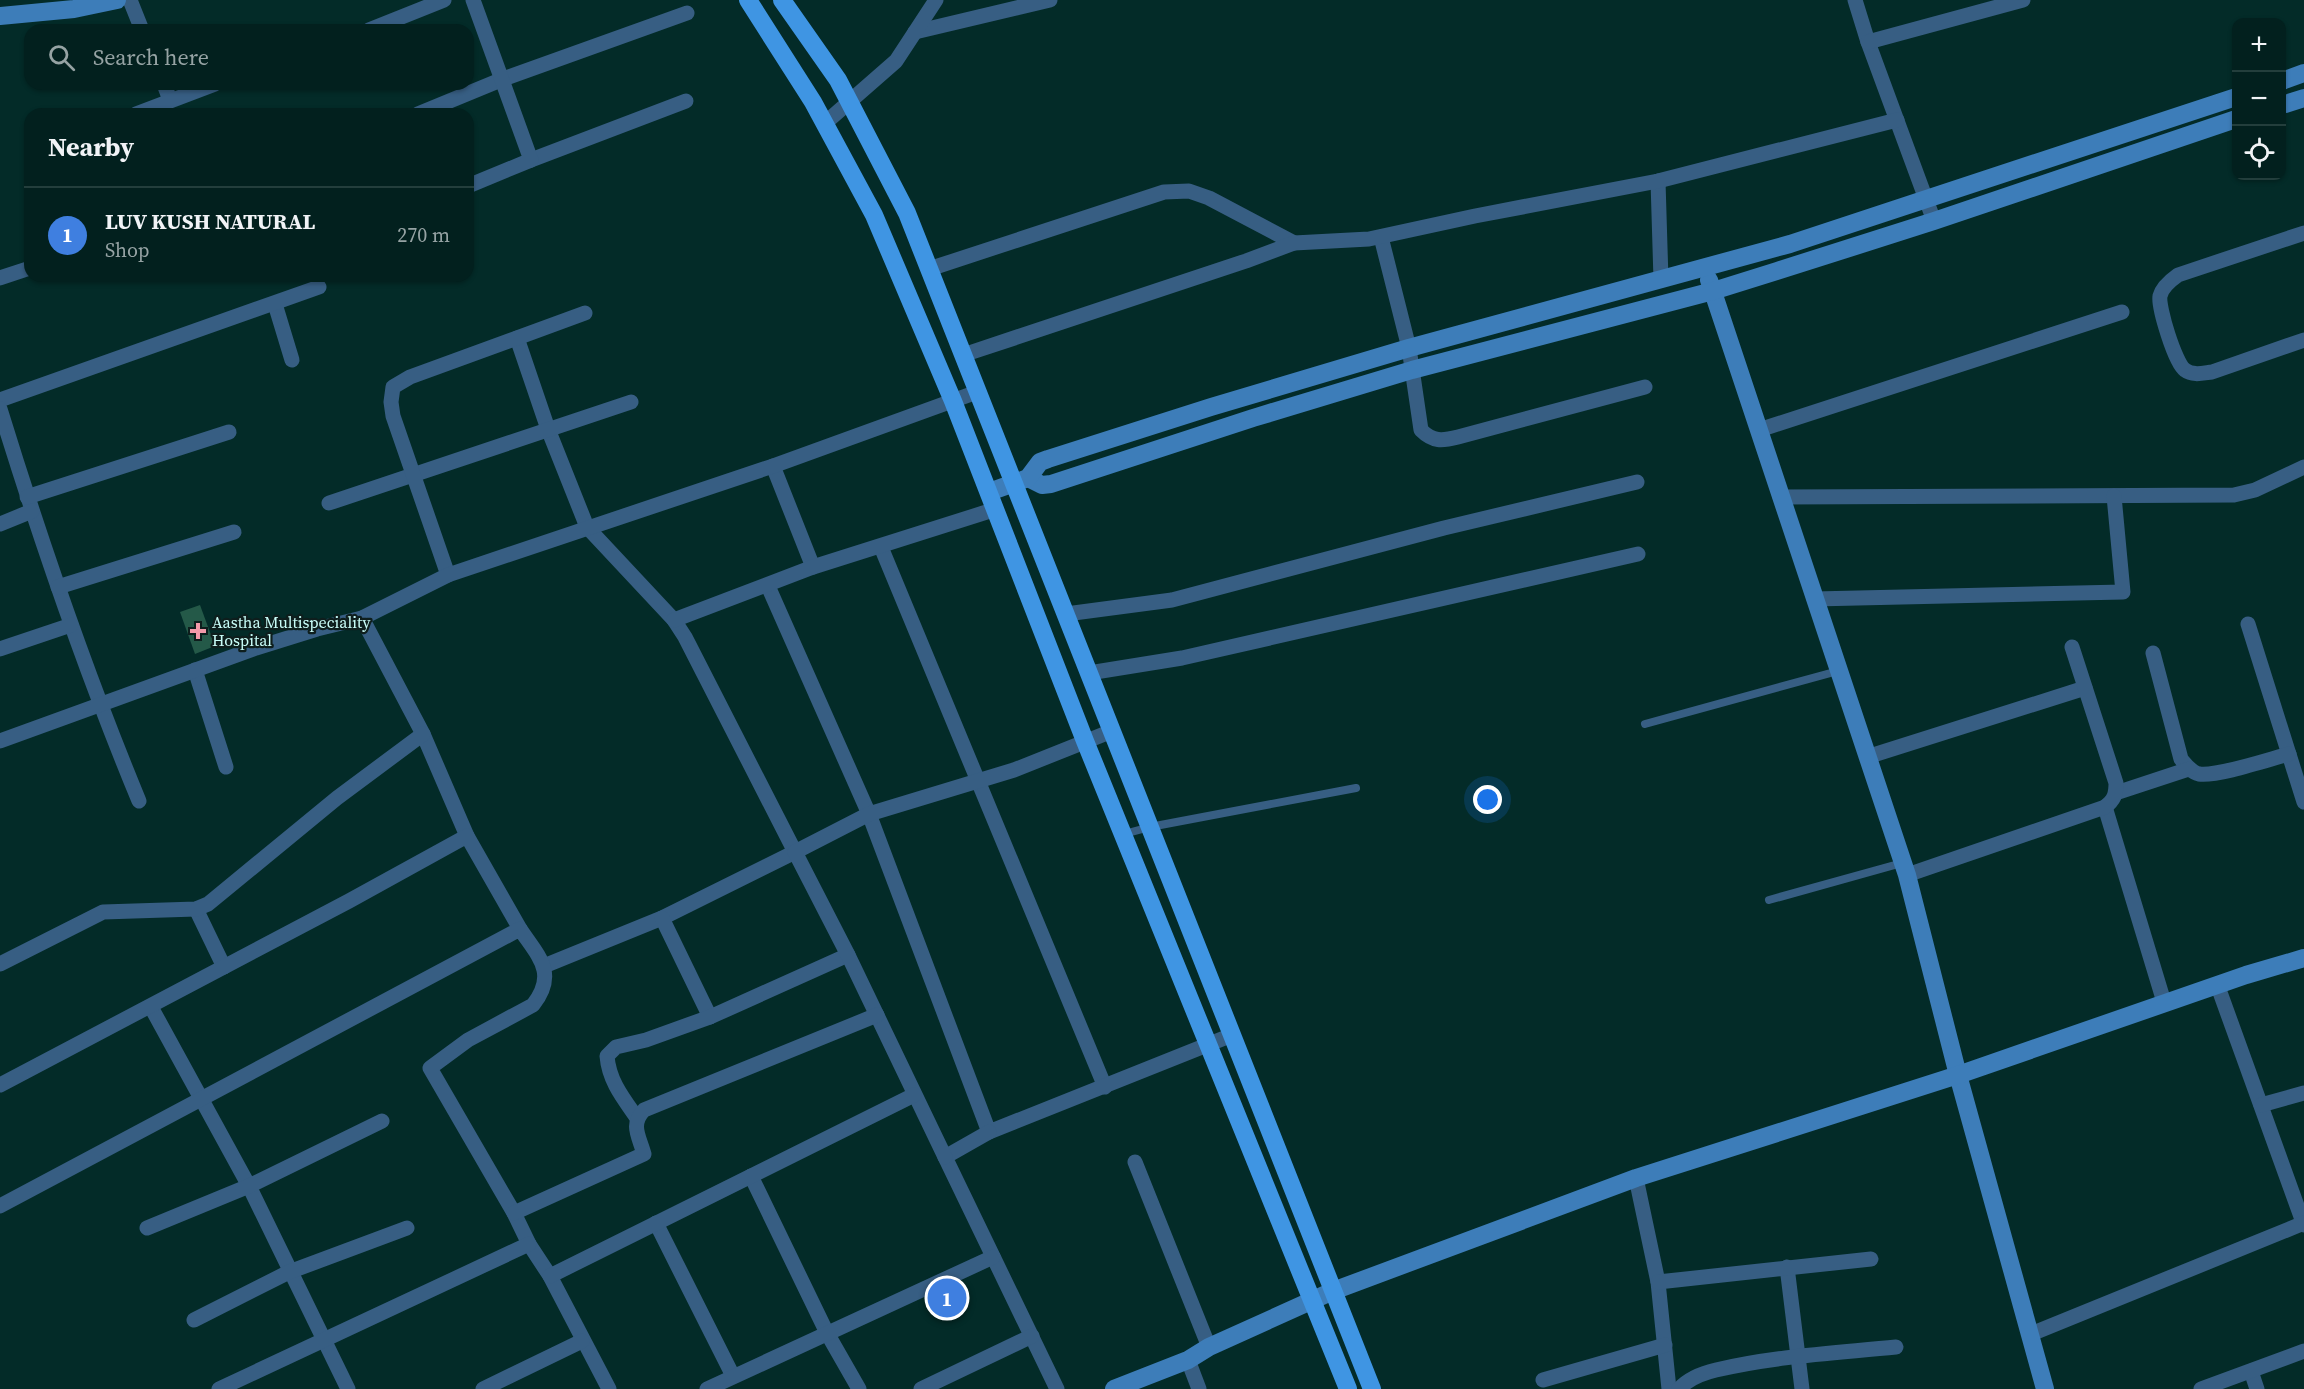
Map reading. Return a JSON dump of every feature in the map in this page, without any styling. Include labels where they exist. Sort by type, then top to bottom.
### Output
[{"type":"main road","points":[[748,0],[813,102],[874,215],[953,401],[1085,741],[1348,1389]]},
{"type":"main road","points":[[782,0],[838,80],[907,213],[977,392],[1020,481],[1066,614],[1372,1389]]},
{"type":"street","points":[[0,16],[74,9],[117,0]]},
{"type":"street","points":[[130,0],[140,24]]},
{"type":"street","points":[[384,24],[444,0]]},
{"type":"street","points":[[473,0],[531,160]]},
{"type":"street","points":[[824,124],[896,61],[936,0]]},
{"type":"street","points":[[915,32],[1050,0]]},
{"type":"street","points":[[1855,0],[1868,42],[1934,221]]},
{"type":"street","points":[[1868,42],[2023,0]]},
{"type":"street","points":[[432,108],[502,79],[687,13]]},
{"type":"street","points":[[2286,80],[2304,73]]},
{"type":"street","points":[[166,90],[170,100]]},
{"type":"street","points":[[151,108],[198,90]]},
{"type":"street","points":[[674,620],[813,567],[881,548],[992,501],[1020,481],[1040,462],[1048,459],[1409,348],[1790,244],[2232,98]]},
{"type":"street","points":[[2286,104],[2304,98]]},
{"type":"street","points":[[474,184],[686,101]]},
{"type":"street","points":[[963,355],[1294,243],[1331,243],[1381,237],[1475,216],[1658,181],[1897,120]]},
{"type":"street","points":[[1020,481],[1042,485],[1051,484],[1253,418],[1412,370],[1713,291],[1934,221],[2232,120]]},
{"type":"street","points":[[1658,181],[1661,280]]},
{"type":"street","points":[[929,269],[1164,192],[1189,191],[1209,198],[1294,243]]},
{"type":"street","points":[[2304,233],[2178,275],[2168,282],[2160,294],[2160,306],[2178,361],[2185,370],[2196,374],[2212,372],[2304,340]]},
{"type":"street","points":[[1381,237],[1409,348],[1421,430],[1430,439],[1442,441],[1645,387]]},
{"type":"street","points":[[1705,268],[1904,869],[2045,1389]]},
{"type":"street","points":[[0,278],[24,270]]},
{"type":"street","points":[[0,400],[319,287]]},
{"type":"street","points":[[275,304],[292,360]]},
{"type":"street","points":[[1759,430],[2122,312]]},
{"type":"street","points":[[448,574],[393,416],[393,387],[410,377],[585,313]]},
{"type":"street","points":[[517,338],[548,429],[587,527],[674,620],[685,637],[848,956],[1057,1389]]},
{"type":"street","points":[[0,741],[256,648],[362,618],[448,574],[773,466],[977,392]]},
{"type":"street","points":[[328,503],[631,402]]},
{"type":"street","points":[[0,410],[29,504],[99,705],[139,801]]},
{"type":"street","points":[[0,525],[29,504],[229,432]]},
{"type":"street","points":[[773,466],[813,567]]},
{"type":"street","points":[[1780,497],[2234,495],[2255,490],[2304,467]]},
{"type":"street","points":[[1066,614],[1172,600],[1444,528],[1637,482]]},
{"type":"street","points":[[1814,599],[2123,592],[2114,496]]},
{"type":"street","points":[[58,587],[234,532]]},
{"type":"street","points":[[881,548],[1105,1087]]},
{"type":"street","points":[[1089,673],[1182,657],[1638,554]]},
{"type":"street","points":[[768,586],[869,814],[989,1132]]},
{"type":"street","points":[[362,618],[423,734],[467,836],[544,966],[544,984],[533,1005],[468,1040],[430,1068],[514,1213],[529,1244],[550,1276],[609,1389]]},
{"type":"street","points":[[2248,624],[2304,802]]},
{"type":"street","points":[[0,649],[71,625]]},
{"type":"street","points":[[1904,869],[2105,807],[2113,801],[2116,783],[2072,647]]},
{"type":"street","points":[[2153,653],[2181,759],[2189,769],[2200,774],[2213,773],[2289,754]]},
{"type":"street","points":[[195,670],[226,767]]},
{"type":"street","points":[[1867,757],[2085,688]]},
{"type":"street","points":[[544,966],[662,918],[869,814],[1014,770],[1112,731]]},
{"type":"street","points":[[0,964],[103,912],[196,909],[220,896],[337,798],[423,734]]},
{"type":"street","points":[[2116,793],[2189,769]]},
{"type":"street","points":[[2105,807],[2164,1002]]},
{"type":"street","points":[[0,1085],[467,836]]},
{"type":"street","points":[[196,909],[224,967]]},
{"type":"street","points":[[662,918],[710,1017]]},
{"type":"street","points":[[2,1199],[257,1071],[520,929]]},
{"type":"street","points":[[637,1118],[613,1083],[607,1056],[616,1047],[646,1040],[710,1017],[848,956]]},
{"type":"street","points":[[1114,1389],[1188,1360],[1209,1347],[1333,1291],[1636,1178],[1958,1075],[2217,984],[2304,958]]},
{"type":"street","points":[[2031,1334],[2304,1224],[2217,984]]},
{"type":"street","points":[[151,1006],[249,1186],[348,1389]]},
{"type":"street","points":[[514,1213],[644,1154],[636,1127],[637,1118],[644,1110],[877,1015]]},
{"type":"street","points":[[945,1157],[989,1132],[1232,1035]]},
{"type":"street","points":[[2261,1105],[2304,1093]]},
{"type":"street","points":[[550,1276],[914,1095]]},
{"type":"street","points":[[147,1228],[249,1186],[382,1121]]},
{"type":"street","points":[[1135,1162],[1209,1347]]},
{"type":"street","points":[[751,1176],[827,1333],[859,1389]]},
{"type":"street","points":[[1636,1178],[1658,1282],[1669,1389]]},
{"type":"street","points":[[656,1223],[733,1376]]},
{"type":"street","points":[[195,1320],[289,1272],[407,1228]]},
{"type":"street","points":[[219,1389],[529,1244]]},
{"type":"street","points":[[707,1389],[993,1257]]},
{"type":"street","points":[[1658,1282],[1871,1259]]},
{"type":"street","points":[[1787,1267],[1802,1389]]},
{"type":"street","points":[[921,1389],[1032,1336]]},
{"type":"street","points":[[483,1389],[582,1341]]},
{"type":"street","points":[[1543,1380],[1665,1345]]},
{"type":"street","points":[[1679,1389],[1696,1377],[1715,1370],[1798,1357],[1896,1347]]},
{"type":"street","points":[[2201,1389],[2304,1351]]},
{"type":"street","points":[[1188,1360],[1199,1389]]},
{"type":"street","points":[[2251,1371],[2257,1389]]},
{"type":"lane","points":[[1645,723],[1838,671]]},
{"type":"lane","points":[[1124,834],[1150,827],[1356,788]]},
{"type":"lane","points":[[1769,900],[1904,869]]},
{"type":"building","points":[[200,605],[215,646],[195,654],[180,612]]},
{"type":"place","name":"Aastha Multispeciality Hospital","points":[[198,631]]},
{"type":"place","name":"LUV KUSH NATURAL","points":[[947,1298]]}]
